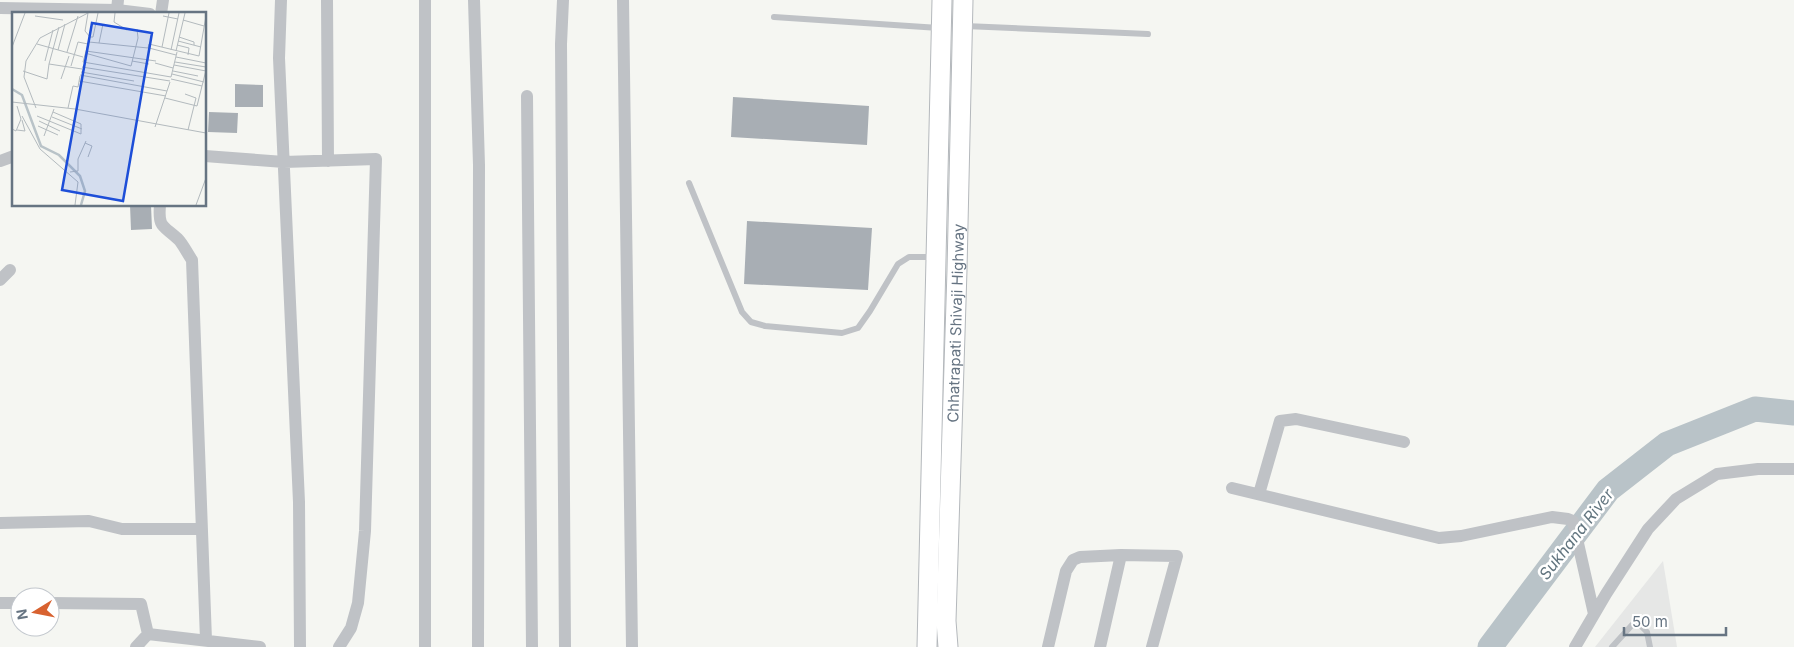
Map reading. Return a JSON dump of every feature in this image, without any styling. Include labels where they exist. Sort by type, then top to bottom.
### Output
[{"type":"main road","name":"Chhatrapati Shivaji Highway","points":[[927,647],[942,0]]},
{"type":"main road","name":"Chhatrapati Shivaji Highway","points":[[948,647],[946,621],[963,0]]},
{"type":"street","points":[[281,0],[279,58],[299,502],[300,647]]},
{"type":"street","points":[[327,0],[328,161]]},
{"type":"street","points":[[425,0],[425,647]]},
{"type":"street","points":[[474,0],[479,165],[478,647]]},
{"type":"street","points":[[563,0],[561,44],[565,647]]},
{"type":"street","points":[[623,0],[632,647]]},
{"type":"street","points":[[0,8],[117,5],[143,12]]},
{"type":"street","points":[[527,96],[532,647]]},
{"type":"street","points":[[206,156],[284,162],[376,159],[366,531],[358,603],[351,628],[339,647]]},
{"type":"street","points":[[0,161],[12,157]]},
{"type":"street","points":[[160,206],[159,219],[166,230],[178,239],[192,260],[206,640]]},
{"type":"street","points":[[0,280],[10,270]]},
{"type":"street","points":[[1259,494],[1280,421],[1296,419],[1404,442]]},
{"type":"street","points":[[1575,647],[1648,529],[1676,499],[1717,474],[1758,469],[1794,469]]},
{"type":"street","points":[[1232,488],[1439,538],[1461,536],[1552,517],[1568,518],[1573,521],[1594,614]]},
{"type":"street","points":[[0,523],[89,521],[122,529],[202,529]]},
{"type":"street","points":[[1100,647],[1121,555]]},
{"type":"street","points":[[1048,647],[1066,572],[1074,560],[1080,557],[1121,555],[1177,556],[1152,647]]},
{"type":"street","points":[[60,603],[142,604],[148,634]]},
{"type":"street","points":[[148,634],[206,640],[226,645],[260,647]]},
{"type":"street","points":[[136,647],[148,634]]},
{"type":"lane","points":[[774,17],[942,28]]},
{"type":"lane","points":[[963,26],[1148,34]]},
{"type":"lane","points":[[689,183],[742,312],[751,322],[765,326],[842,333],[858,328],[898,264],[909,258],[936,257]]},
{"type":"lane","points":[[1612,647],[1632,625],[1639,624],[1647,632],[1650,647]]},
{"type":"shaded area","points":[[1663,561],[1677,647],[1595,647]]},
{"type":"building","points":[[235,84],[263,85],[263,107],[235,107]]},
{"type":"building","points":[[733,97],[869,106],[867,145],[731,137]]},
{"type":"building","points":[[209,112],[238,113],[237,133],[208,132]]},
{"type":"building","points":[[130,206],[151,206],[152,229],[131,230]]},
{"type":"building","points":[[747,221],[872,228],[868,290],[744,284]]},
{"type":"waterway","name":"Sukhana River","points":[[1490,647],[1608,490],[1667,444],[1755,409],[1794,413]]}]
